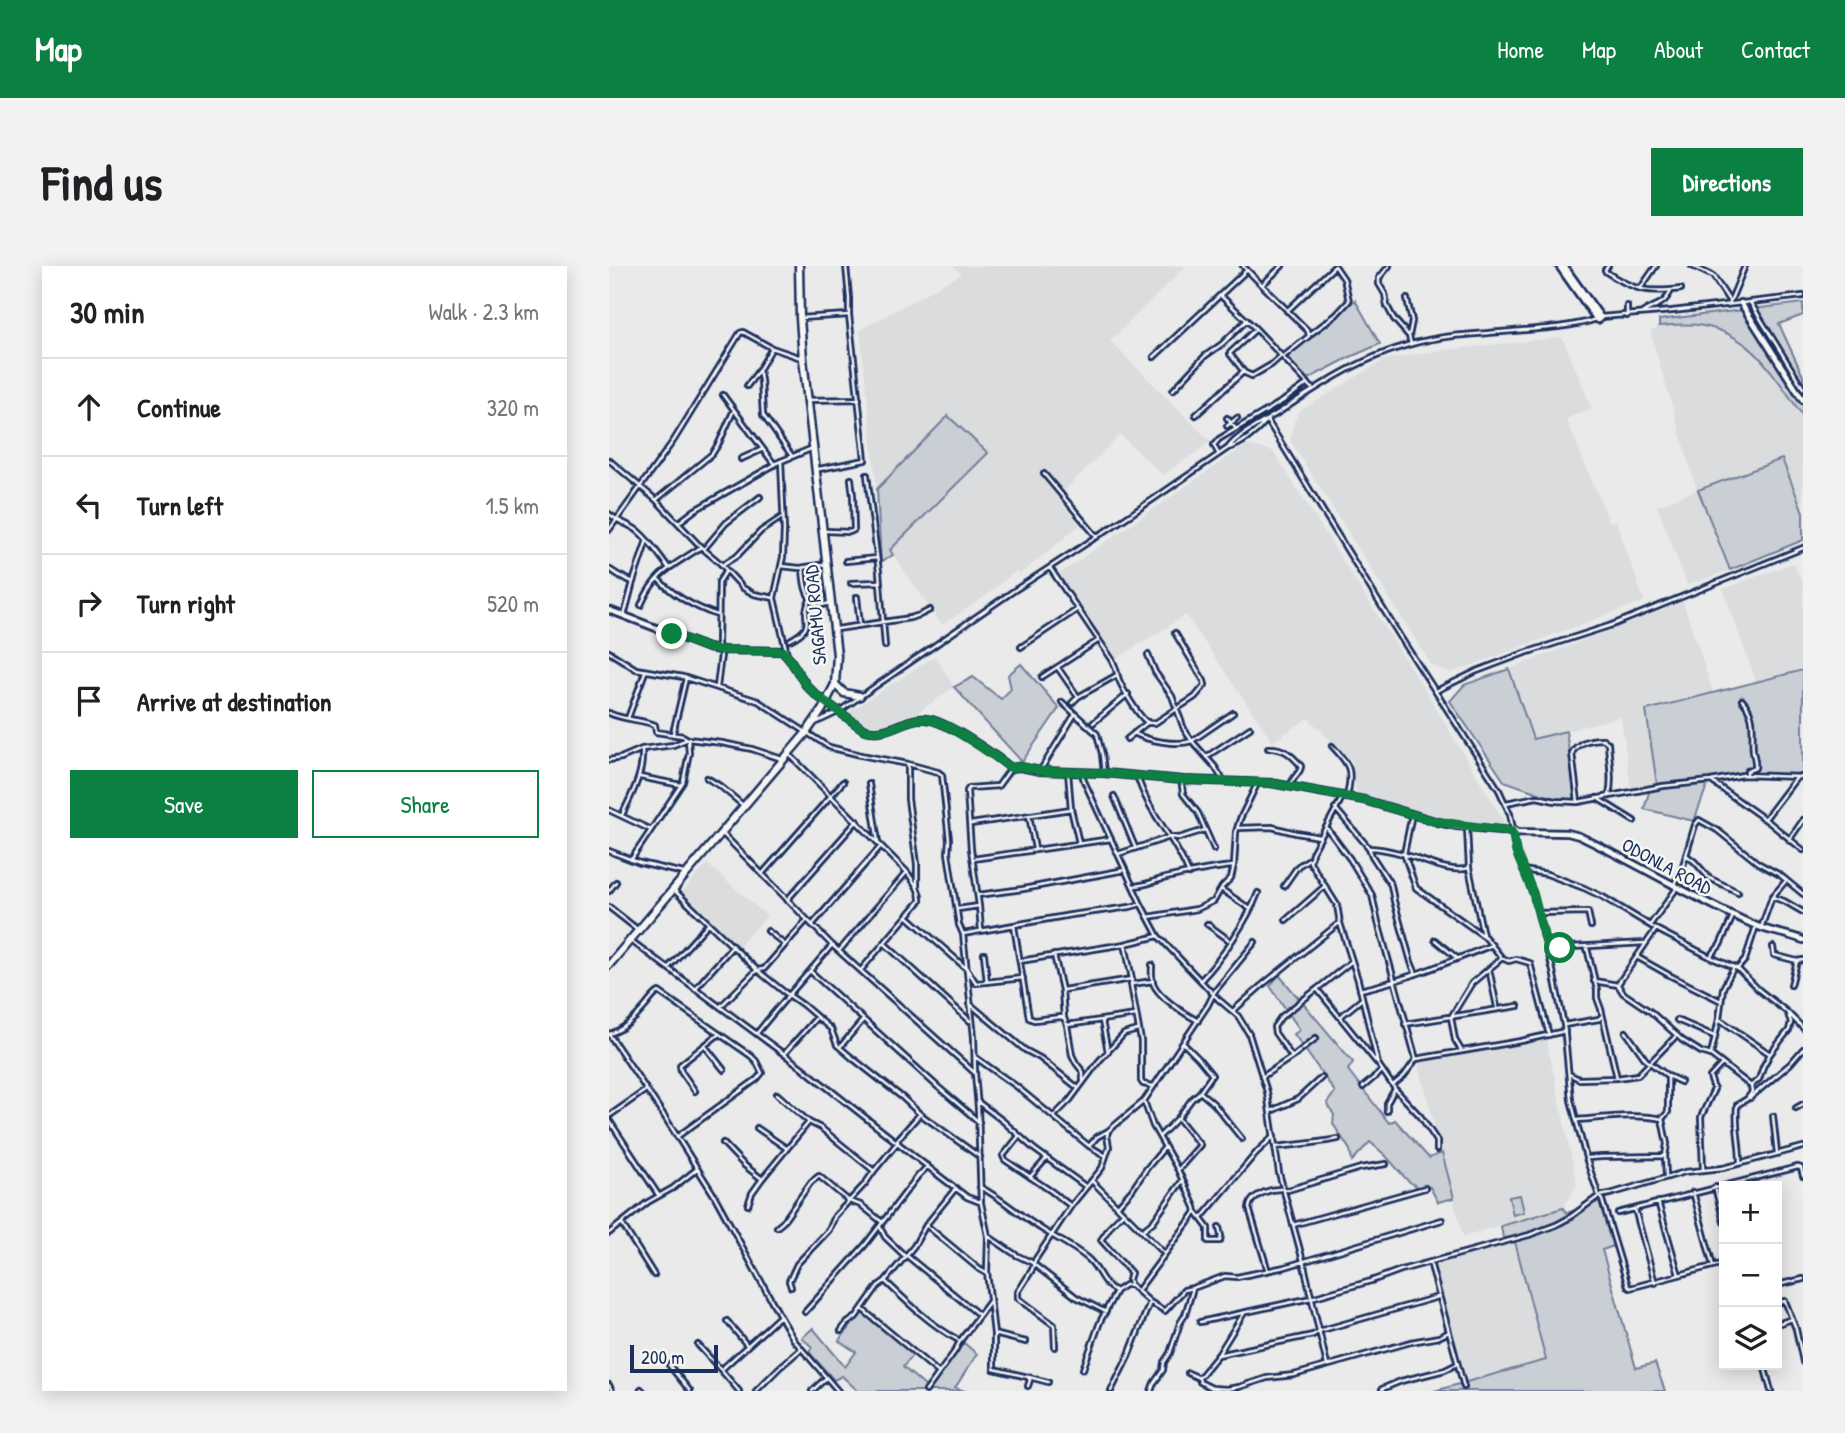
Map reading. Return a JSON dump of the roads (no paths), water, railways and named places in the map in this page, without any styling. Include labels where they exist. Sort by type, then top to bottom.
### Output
[{"type":"highway","name":"SAGAMU ROAD","points":[[609,965],[806,733],[835,684],[837,655],[807,400],[800,318],[799,266]]},
{"type":"highway","points":[[835,684],[844,693],[860,696]]},
{"type":"street","points":[[815,470],[865,460],[846,266]]},
{"type":"street","points":[[1243,266],[1306,329],[1309,336]]},
{"type":"street","points":[[1262,285],[1282,266]]},
{"type":"street","points":[[1256,329],[1230,353],[1244,372],[1252,376],[1309,336],[1349,301],[1344,279],[1335,266],[1287,311]]},
{"type":"street","points":[[1389,266],[1379,278],[1379,284],[1394,319],[1409,336]]},
{"type":"street","points":[[1562,266],[1598,317]]},
{"type":"street","points":[[1608,266],[1606,272],[1622,283],[1639,289],[1649,292],[1681,289]]},
{"type":"street","points":[[1639,289],[1656,266]]},
{"type":"street","points":[[1692,266],[1713,276],[1729,303]]},
{"type":"street","points":[[1729,303],[1745,266]]},
{"type":"street","points":[[1154,357],[1247,271]]},
{"type":"street","points":[[1640,314],[1659,306],[1671,291]]},
{"type":"street","points":[[1221,296],[1313,389]]},
{"type":"street","points":[[812,725],[838,712],[1228,448],[1240,436],[1313,389],[1359,363],[1389,350],[1449,337],[1560,326],[1598,317],[1803,296]]},
{"type":"street","points":[[1407,299],[1412,321],[1409,336],[1411,344]]},
{"type":"street","points":[[1750,302],[1803,388]]},
{"type":"street","points":[[1741,303],[1803,400]]},
{"type":"street","points":[[1627,306],[1627,316]]},
{"type":"street","points":[[800,318],[849,315]]},
{"type":"street","points":[[1173,390],[1201,360],[1247,320]]},
{"type":"street","points":[[609,530],[674,440],[740,333],[803,359]]},
{"type":"street","points":[[747,386],[772,348]]},
{"type":"street","points":[[758,370],[763,415],[792,456]]},
{"type":"street","points":[[1196,415],[1244,372]]},
{"type":"street","points":[[1219,453],[1214,445],[1219,439],[1308,383]]},
{"type":"street","points":[[723,395],[774,464]]},
{"type":"street","points":[[807,400],[859,399]]},
{"type":"street","points":[[656,500],[712,454],[733,410]]},
{"type":"street","points":[[1227,418],[1236,429]]},
{"type":"street","points":[[1227,426],[1237,418]]},
{"type":"street","points":[[1266,421],[1506,803],[1516,852],[1533,893],[1548,950],[1565,1031],[1571,1100],[1586,1158],[1602,1200],[1628,1286],[1633,1289],[1719,1264]]},
{"type":"street","points":[[678,523],[695,510],[774,464],[813,448]]},
{"type":"street","points":[[741,459],[763,449]]},
{"type":"street","points":[[609,460],[656,500],[743,588],[754,594],[774,598]]},
{"type":"street","points":[[781,461],[783,557],[774,598],[787,654],[806,685],[863,729],[875,733],[919,719],[934,720],[988,750],[1011,768],[996,787],[967,789],[981,930]]},
{"type":"street","points":[[1044,474],[1097,537]]},
{"type":"street","points":[[867,475],[880,582],[884,646]]},
{"type":"street","points":[[822,530],[853,530],[851,479]]},
{"type":"street","points":[[641,605],[648,588],[668,567],[703,548],[726,523],[760,497]]},
{"type":"street","points":[[609,514],[635,529],[668,567]]},
{"type":"street","points":[[722,565],[738,555],[761,531],[783,517]]},
{"type":"street","points":[[624,616],[632,582],[647,540]]},
{"type":"street","points":[[1436,691],[1477,671],[1612,625],[1803,548]]},
{"type":"street","points":[[846,561],[877,558]]},
{"type":"street","points":[[781,565],[803,568],[826,564]]},
{"type":"street","points":[[803,568],[804,584],[815,605],[830,603]]},
{"type":"street","points":[[1050,568],[1116,665],[1117,675],[1136,709],[1148,722],[1155,723],[1204,688],[1205,683],[1175,633]]},
{"type":"street","points":[[609,569],[632,582]]},
{"type":"street","points":[[717,687],[720,672],[717,615],[719,582],[726,571]]},
{"type":"street","points":[[658,579],[671,592],[700,609],[717,615]]},
{"type":"street","points":[[851,583],[880,582]]},
{"type":"street","points":[[857,597],[860,625]]},
{"type":"street","points":[[790,640],[804,633],[806,607],[811,599]]},
{"type":"street","points":[[1021,647],[1078,609]]},
{"type":"street","points":[[609,610],[708,648],[780,650],[787,654]]},
{"type":"street","points":[[833,629],[921,615],[930,610]]},
{"type":"street","points":[[1042,677],[1099,640]]},
{"type":"street","points":[[609,652],[630,667],[645,672],[686,678],[758,701],[829,747],[908,764],[942,775],[948,853],[967,969],[978,1102],[1084,1187]]},
{"type":"street","points":[[1148,655],[1155,672],[1172,696],[1184,729],[1219,772],[1223,781]]},
{"type":"street","points":[[1058,667],[1078,697]]},
{"type":"street","points":[[628,718],[645,672]]},
{"type":"street","points":[[1072,703],[1117,675]]},
{"type":"street","points":[[673,734],[686,678]]},
{"type":"street","points":[[1093,723],[1128,694]]},
{"type":"street","points":[[1741,700],[1753,719],[1756,762],[1755,768],[1747,771],[1747,775]]},
{"type":"street","points":[[1062,702],[1092,729],[1099,739],[1104,773]]},
{"type":"street","points":[[609,713],[653,724],[656,732],[786,757],[878,842],[907,872],[921,899],[861,971]]},
{"type":"street","points":[[1134,733],[1153,740],[1180,744],[1192,741],[1233,713]]},
{"type":"street","points":[[1040,771],[1075,714]]},
{"type":"street","points":[[1127,739],[1148,722]]},
{"type":"street","points":[[1206,757],[1250,728]]},
{"type":"street","points":[[609,760],[642,749],[673,745],[688,739]]},
{"type":"street","points":[[631,860],[681,785],[687,768],[688,739]]},
{"type":"street","points":[[1578,802],[1572,752],[1579,744],[1593,740],[1603,739],[1608,743],[1612,782],[1609,796]]},
{"type":"street","points":[[1284,886],[1298,866],[1309,859],[1335,808],[1345,796],[1350,781],[1349,768],[1332,746]]},
{"type":"street","points":[[1268,748],[1278,747],[1291,755],[1301,766],[1291,786]]},
{"type":"street","points":[[622,815],[639,777],[642,749]]},
{"type":"street","points":[[908,764],[908,799],[917,864],[917,887]]},
{"type":"street","name":"ODONLA ROAD","points":[[1011,768],[1020,766],[1040,771],[1258,782],[1345,796],[1438,822],[1467,827],[1557,832],[1579,836],[1733,916],[1758,927],[1803,940]]},
{"type":"street","points":[[1068,772],[1071,809],[1079,843]]},
{"type":"street","points":[[1082,773],[1158,936],[1238,1016],[1249,1034],[1271,1111],[1283,1188],[1327,1365]]},
{"type":"street","points":[[1137,775],[1141,788],[1189,874]]},
{"type":"street","points":[[1506,803],[1538,797],[1578,802],[1663,786],[1747,775],[1803,777]]},
{"type":"street","points":[[639,777],[681,785]]},
{"type":"street","points":[[1765,819],[1797,777]]},
{"type":"street","points":[[707,778],[744,806]]},
{"type":"street","points":[[1183,780],[1183,793],[1198,813],[1214,849]]},
{"type":"street","points":[[1711,781],[1803,850]]},
{"type":"street","points":[[762,874],[843,782]]},
{"type":"street","points":[[1148,917],[1203,906],[1214,901],[1231,878],[1236,832],[1258,782]]},
{"type":"street","points":[[869,784],[878,842]]},
{"type":"street","points":[[1114,796],[1136,848]]},
{"type":"street","points":[[1597,798],[1634,821]]},
{"type":"street","points":[[1335,808],[1369,848],[1391,885],[1416,974]]},
{"type":"street","points":[[970,824],[1071,809]]},
{"type":"street","points":[[609,810],[651,830]]},
{"type":"street","points":[[1412,814],[1404,854],[1416,888],[1483,935],[1502,958],[1509,961],[1516,959],[1532,965],[1539,1003],[1549,1035]]},
{"type":"street","points":[[1029,816],[1035,849]]},
{"type":"street","points":[[1650,926],[1675,887],[1695,824],[1699,820],[1717,830],[1803,894]]},
{"type":"street","points":[[1790,841],[1803,820]]},
{"type":"street","points":[[787,900],[857,821]]},
{"type":"street","points":[[1325,826],[1372,895],[1416,1059]]},
{"type":"street","points":[[1238,828],[1272,827],[1320,837]]},
{"type":"street","points":[[1467,827],[1469,868],[1483,935]]},
{"type":"street","points":[[1118,853],[1170,837],[1179,838],[1205,830]]},
{"type":"street","points":[[721,832],[832,946],[975,1073]]},
{"type":"street","points":[[973,859],[1111,839]]},
{"type":"street","points":[[812,925],[881,846]]},
{"type":"street","points":[[1369,848],[1404,854],[1459,870],[1469,868]]},
{"type":"street","points":[[609,851],[631,860],[688,873]]},
{"type":"street","points":[[1686,855],[1709,878],[1738,892]]},
{"type":"street","points":[[1309,859],[1337,905],[1378,1064]]},
{"type":"street","points":[[1133,886],[1145,886],[1165,878],[1213,868],[1234,867]]},
{"type":"street","points":[[978,895],[1125,870]]},
{"type":"street","points":[[1523,870],[1546,874],[1584,888],[1655,929],[1736,968],[1803,1028]]},
{"type":"street","points":[[839,951],[907,872]]},
{"type":"street","points":[[1711,1055],[1724,987],[1736,968],[1745,960],[1772,898],[1786,881]]},
{"type":"street","points":[[609,891],[616,882]]},
{"type":"street","points":[[1286,920],[1325,886]]},
{"type":"street","points":[[1221,889],[1250,910]]},
{"type":"street","points":[[674,890],[757,970],[832,1031],[839,1047],[904,1098],[920,1114],[980,1157]]},
{"type":"street","points":[[1201,980],[1230,941],[1258,893]]},
{"type":"street","points":[[1772,898],[1784,901],[1803,912]]},
{"type":"street","points":[[963,934],[1141,904]]},
{"type":"street","points":[[958,909],[979,906]]},
{"type":"street","points":[[609,907],[639,930]]},
{"type":"street","points":[[1538,913],[1588,912],[1591,926]]},
{"type":"street","points":[[907,916],[959,961],[976,983],[1023,978]]},
{"type":"street","points":[[1710,957],[1717,949],[1733,916]]},
{"type":"street","points":[[720,1007],[757,970],[763,970],[807,920]]},
{"type":"street","points":[[1233,1011],[1340,923]]},
{"type":"street","points":[[667,968],[708,924]]},
{"type":"street","points":[[1207,924],[1230,941]]},
{"type":"street","points":[[1014,926],[1029,1018],[1034,1020],[1063,1016]]},
{"type":"street","points":[[1618,985],[1655,929]]},
{"type":"street","points":[[768,931],[785,945]]},
{"type":"street","points":[[1020,961],[1158,936]]},
{"type":"street","points":[[630,940],[784,1054],[967,1197],[981,1203]]},
{"type":"street","points":[[1435,940],[1457,958]]},
{"type":"street","points":[[1089,1146],[1144,1101],[1214,994],[1255,942]]},
{"type":"street","points":[[884,943],[970,1017]]},
{"type":"street","points":[[1548,950],[1645,943]]},
{"type":"street","points":[[1125,944],[1141,1041],[1141,1080],[1143,1084],[1153,1086]]},
{"type":"street","points":[[1360,990],[1416,974],[1492,945]]},
{"type":"street","points":[[695,989],[733,946]]},
{"type":"street","points":[[756,1033],[832,946]]},
{"type":"street","points":[[1773,947],[1774,955],[1803,960]]},
{"type":"street","points":[[1587,948],[1617,1078]]},
{"type":"street","points":[[609,951],[617,956]]},
{"type":"street","points":[[984,954],[987,983]]},
{"type":"street","points":[[1054,955],[1062,990],[1063,1016],[1072,1055],[1083,1072],[1083,1081]]},
{"type":"street","points":[[959,961],[965,957]]},
{"type":"street","points":[[1637,957],[1721,1001]]},
{"type":"street","points":[[1461,1050],[1455,1040],[1451,1017],[1472,983],[1502,958]]},
{"type":"street","points":[[1292,1057],[1275,1033],[1274,1027],[1281,1017],[1352,961]]},
{"type":"street","points":[[1791,985],[1797,961]]},
{"type":"street","points":[[1152,965],[1153,981],[1157,989],[1172,1004],[1198,1021]]},
{"type":"street","points":[[1489,969],[1498,1008]]},
{"type":"street","points":[[810,971],[937,1087],[977,1119]]},
{"type":"street","points":[[1062,990],[1132,979]]},
{"type":"street","points":[[1131,984],[1153,981]]},
{"type":"street","points":[[1594,981],[1618,985],[1623,993],[1651,1012],[1677,1035],[1711,1055],[1751,1086],[1752,1092],[1747,1099]]},
{"type":"street","points":[[1317,989],[1394,1087],[1421,1116],[1437,1142],[1437,1150]]},
{"type":"street","points":[[677,1136],[761,1075],[755,1060],[659,992],[638,1015],[609,1034],[698,1168],[780,1317],[801,1349],[838,1391]]},
{"type":"street","points":[[1340,1017],[1362,999]]},
{"type":"street","points":[[970,1004],[1025,1050],[1040,1058],[1078,1088]]},
{"type":"street","points":[[1405,1024],[1518,1006]]},
{"type":"street","points":[[1751,1086],[1759,1079],[1770,1054],[1791,1026],[1787,1012]]},
{"type":"street","points":[[1067,1025],[1136,1015]]},
{"type":"street","points":[[784,1054],[817,1017]]},
{"type":"street","points":[[1564,1025],[1601,1017]]},
{"type":"street","points":[[1719,1019],[1770,1054]]},
{"type":"street","points":[[839,1047],[863,1020]]},
{"type":"street","points":[[1102,1020],[1108,1052]]},
{"type":"street","points":[[1677,1020],[1714,1036]]},
{"type":"street","points":[[1054,1116],[1124,1034],[1138,1030]]},
{"type":"street","points":[[1387,1111],[1387,1103],[1394,1087],[1416,1059],[1565,1031]]},
{"type":"street","points":[[612,1039],[615,1032]]},
{"type":"street","points":[[1626,1032],[1650,1063],[1681,1082]]},
{"type":"street","points":[[695,1091],[679,1067],[719,1034]]},
{"type":"street","points":[[1569,1074],[1579,1079],[1635,1077],[1677,1035]]},
{"type":"street","points":[[1262,1077],[1316,1038]]},
{"type":"street","points":[[1160,1136],[1201,1091],[1212,1074],[1182,1043]]},
{"type":"street","points":[[705,1046],[724,1070]]},
{"type":"street","points":[[1108,1046],[1113,1047]]},
{"type":"street","points":[[1740,1163],[1736,1131],[1738,1104],[1752,1097],[1790,1065],[1803,1049]]},
{"type":"street","points":[[975,1057],[1016,1086],[1089,1146],[1106,1156]]},
{"type":"street","points":[[1703,1169],[1701,1117],[1714,1089],[1710,1077],[1722,1064]]},
{"type":"street","points":[[1083,1072],[1092,1070]]},
{"type":"street","points":[[1363,1087],[1383,1072]]},
{"type":"street","points":[[1662,1119],[1668,1112],[1668,1076]]},
{"type":"street","points":[[1271,1111],[1298,1099],[1322,1077]]},
{"type":"street","points":[[646,1090],[609,1118],[659,1196]]},
{"type":"street","points":[[1201,1091],[1243,1139]]},
{"type":"street","points":[[778,1094],[809,1122],[821,1128],[874,1171]]},
{"type":"street","points":[[1144,1101],[1153,1126],[1178,1170],[1196,1212],[1208,1228],[1208,1241],[1220,1241],[1219,1227]]},
{"type":"street","points":[[1796,1108],[1803,1104]]},
{"type":"street","points":[[981,1107],[977,1119],[981,1203],[988,1236],[987,1272],[994,1334],[994,1370],[1048,1381]]},
{"type":"street","points":[[791,1287],[789,1280],[796,1265],[824,1237],[835,1216],[865,1184],[920,1114]]},
{"type":"street","points":[[1773,1116],[1777,1153]]},
{"type":"street","points":[[1178,1118],[1200,1145],[1178,1170]]},
{"type":"street","points":[[1577,1119],[1662,1119]]},
{"type":"street","points":[[1662,1119],[1667,1144],[1666,1178]]},
{"type":"street","points":[[748,1205],[752,1193],[762,1179],[809,1122]]},
{"type":"street","points":[[757,1128],[787,1149]]},
{"type":"street","points":[[1055,1347],[1054,1325],[1017,1296],[1033,1264],[1071,1206],[1102,1168],[1109,1147],[1108,1130]]},
{"type":"street","points":[[1019,1136],[1003,1157],[1008,1164],[1071,1206]]},
{"type":"street","points":[[1201,1218],[1274,1136]]},
{"type":"street","points":[[1275,1146],[1313,1144],[1338,1139]]},
{"type":"street","points":[[723,1143],[762,1179]]},
{"type":"street","points":[[1117,1207],[1165,1147]]},
{"type":"street","points":[[1200,1322],[1311,1297],[1529,1235],[1556,1225],[1599,1196],[1803,1147]]},
{"type":"street","points":[[1586,1158],[1665,1156]]},
{"type":"street","points":[[1030,1177],[1047,1158]]},
{"type":"street","points":[[1268,1271],[1249,1204],[1255,1197],[1361,1168],[1386,1164]]},
{"type":"street","points":[[805,1312],[825,1292],[928,1166]]},
{"type":"street","points":[[1618,1213],[1798,1167],[1803,1175]]},
{"type":"street","points":[[609,1233],[698,1168]]},
{"type":"street","points":[[776,1227],[783,1222],[817,1177],[821,1177],[849,1200],[861,1205],[881,1224],[885,1237],[899,1251],[979,1315]]},
{"type":"street","points":[[1092,1181],[1165,1254]]},
{"type":"street","points":[[1142,1230],[1153,1222],[1182,1181]]},
{"type":"street","points":[[1177,1188],[1185,1186]]},
{"type":"street","points":[[981,1187],[1088,1259],[1105,1283],[1116,1291]]},
{"type":"street","points":[[1715,1187],[1719,1203]]},
{"type":"street","points":[[841,1331],[906,1256],[926,1225],[956,1188]]},
{"type":"street","points":[[1293,1225],[1425,1188]]},
{"type":"street","points":[[981,1194],[986,1190]]},
{"type":"street","points":[[1693,1192],[1713,1266]]},
{"type":"street","points":[[854,1196],[856,1202]]},
{"type":"street","points":[[1658,1202],[1679,1275]]},
{"type":"street","points":[[1635,1209],[1655,1283]]},
{"type":"street","points":[[1138,1290],[1196,1212]]},
{"type":"street","points":[[1123,1213],[1101,1238],[1131,1273],[1131,1285]]},
{"type":"street","points":[[1083,1369],[1116,1291],[1125,1285],[1131,1285],[1165,1311],[1184,1290],[1225,1276],[1237,1277],[1268,1271],[1443,1220]]},
{"type":"street","points":[[622,1224],[654,1275]]},
{"type":"street","points":[[926,1225],[979,1269],[987,1272]]},
{"type":"street","points":[[988,1236],[1033,1264],[1076,1297],[1106,1312]]},
{"type":"street","points":[[899,1251],[901,1260]]},
{"type":"street","points":[[1430,1262],[1464,1387]]},
{"type":"street","points":[[1782,1284],[1803,1279]]},
{"type":"street","points":[[885,1281],[919,1313],[960,1341]]},
{"type":"street","points":[[1151,1391],[1170,1353],[1193,1288]]},
{"type":"street","points":[[1217,1355],[1313,1335],[1439,1297]]},
{"type":"street","points":[[926,1391],[989,1301]]},
{"type":"street","points":[[1782,1302],[1785,1301],[1792,1319],[1803,1362]]},
{"type":"street","points":[[1111,1391],[1150,1302]]},
{"type":"street","points":[[862,1309],[939,1373]]},
{"type":"street","points":[[1199,1378],[1244,1312]]},
{"type":"street","points":[[720,1370],[780,1317]]},
{"type":"street","points":[[1782,1322],[1792,1319]]},
{"type":"street","points":[[727,1321],[748,1346]]},
{"type":"street","points":[[1188,1373],[1207,1386],[1227,1389],[1267,1378],[1294,1375],[1411,1342],[1439,1337],[1449,1332]]},
{"type":"street","points":[[994,1334],[1026,1342]]},
{"type":"street","points":[[698,1345],[739,1391]]},
{"type":"street","points":[[759,1390],[801,1349]]},
{"type":"street","points":[[1381,1389],[1457,1364]]},
{"type":"street","points":[[669,1365],[690,1391]]},
{"type":"street","points":[[1765,1370],[1771,1391]]},
{"type":"street","points":[[1028,1386],[1029,1377]]},
{"type":"street","points":[[812,1391],[827,1378]]},
{"type":"street","points":[[609,1385],[612,1391]]}]
